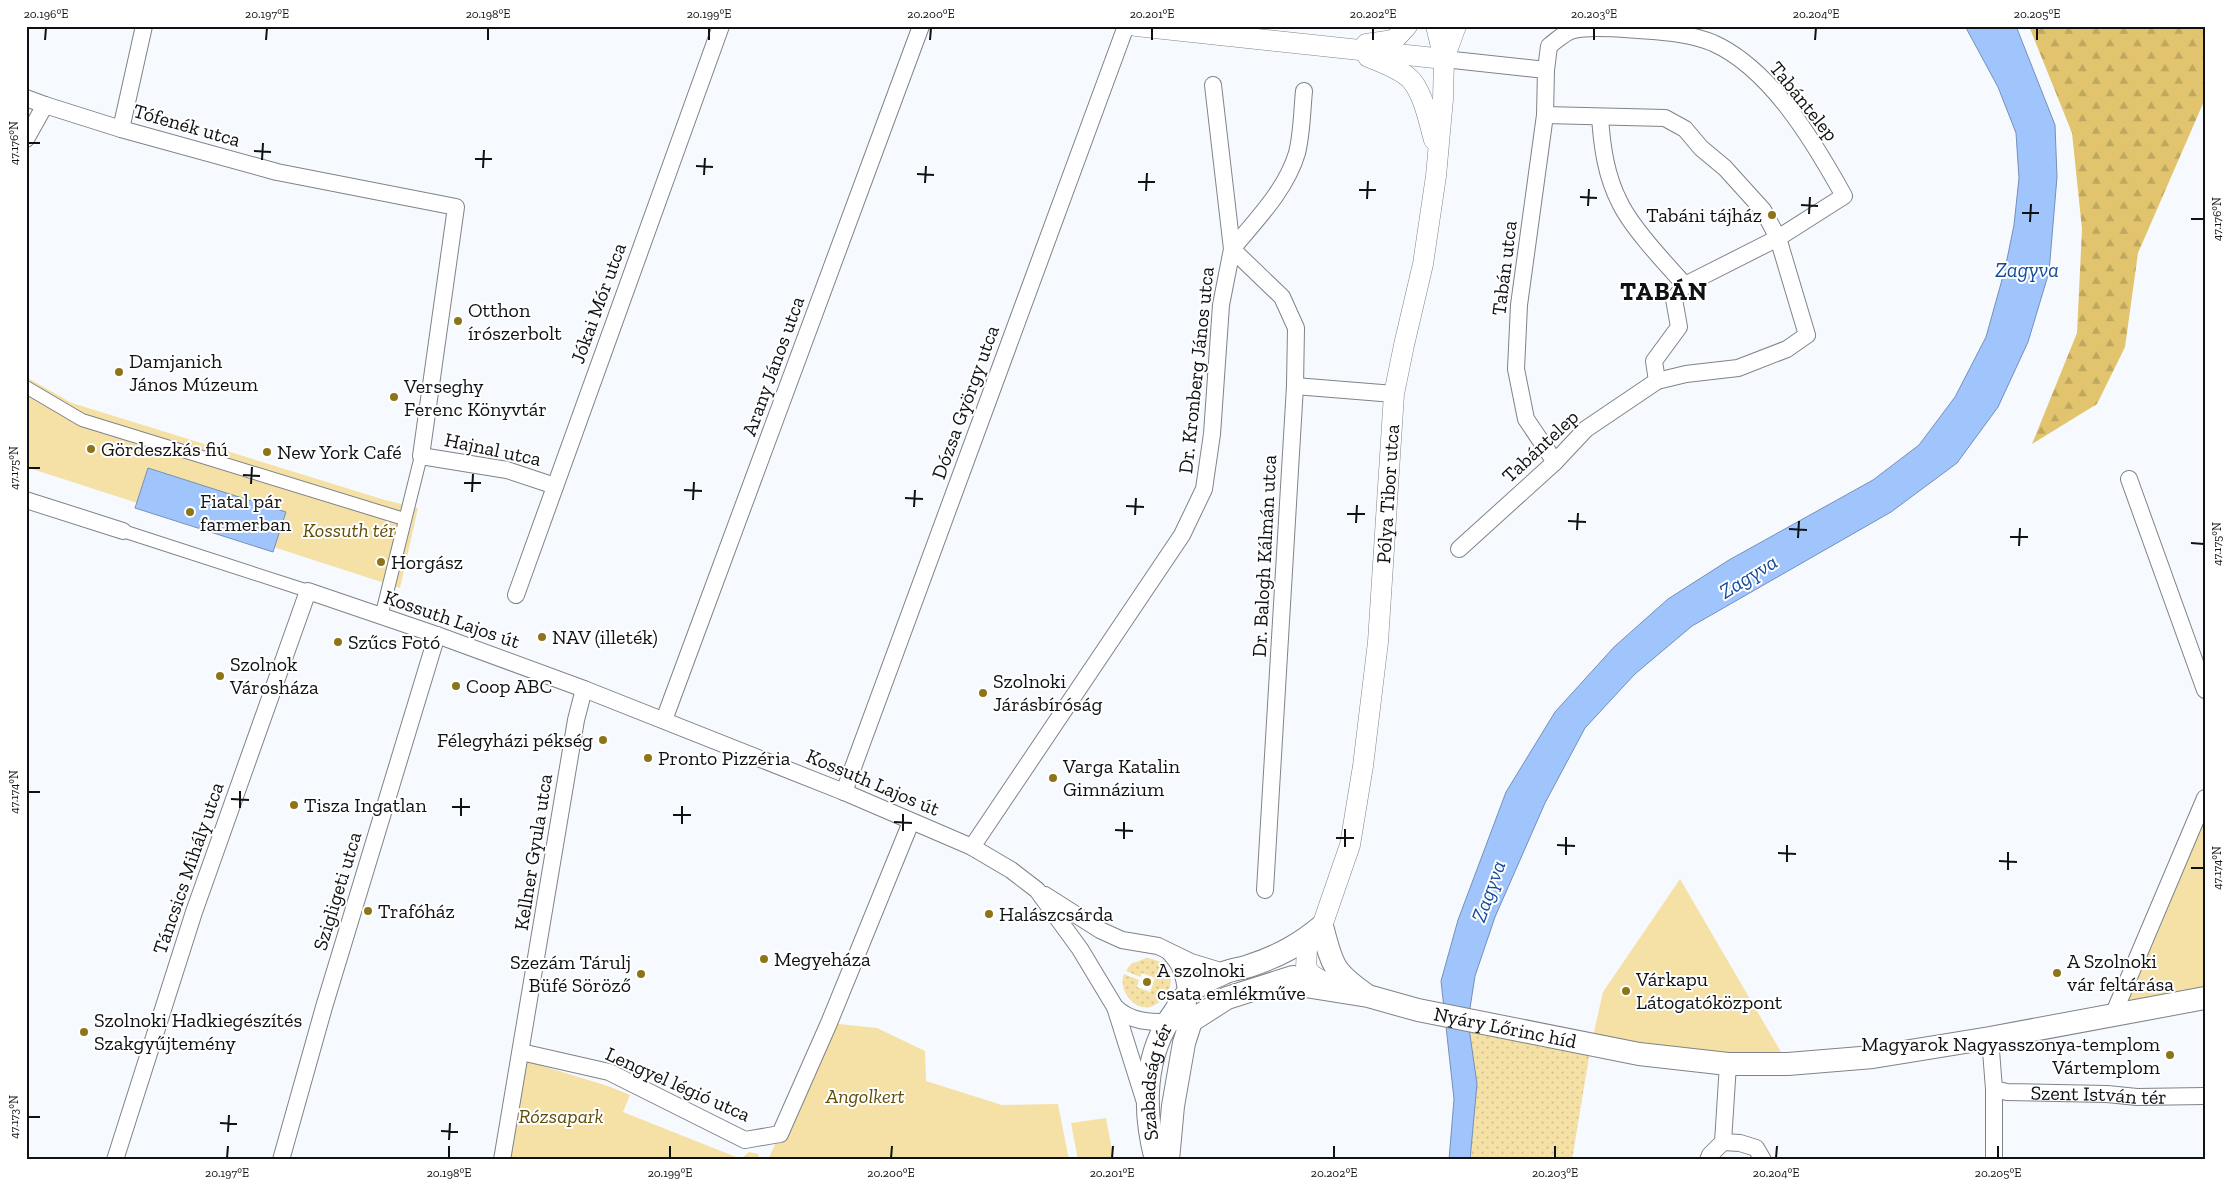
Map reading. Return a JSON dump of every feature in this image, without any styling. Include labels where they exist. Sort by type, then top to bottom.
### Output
[{"type":"main road","points":[[1224,972],[1247,967],[1283,953],[1301,943],[1322,926],[1334,966],[1343,978],[1368,996]]},
{"type":"main road","points":[[1224,972],[1264,972],[1293,976],[1337,991],[1368,996]]},
{"type":"main road","name":"Szabadság tér","points":[[1156,1160],[1148,1112],[1149,1078],[1153,1053],[1167,1022],[1186,995],[1224,972]]},
{"type":"main road","name":"Szabadság tér","points":[[1168,1160],[1173,1106],[1184,1043],[1191,1021],[1227,998],[1293,976]]},
{"type":"main road","name":"Nyáry Lőrinc híd","points":[[1368,996],[1418,1010],[1592,1045],[1679,1060],[1728,1064],[1788,1064],[1873,1057],[1990,1038]]},
{"type":"main road","points":[[1990,1038],[2205,998]]},
{"type":"street","points":[[121,129],[144,26]]},
{"type":"street","name":"Jókai Mór utca","points":[[516,595],[721,26]]},
{"type":"street","name":"Arany János utca","points":[[664,720],[921,26]]},
{"type":"street","name":"Dózsa György utca","points":[[844,792],[1126,26]]},
{"type":"street","points":[[1136,26],[1546,70]]},
{"type":"street","points":[[1342,49],[1394,40],[1407,26]]},
{"type":"street","points":[[1436,26],[1444,58]]},
{"type":"street","points":[[1444,58],[1456,26]]},
{"type":"street","name":"Tabántelep","points":[[1546,70],[1549,46],[1573,30],[1622,29],[1683,34],[1712,43],[1742,60],[1783,102],[1825,161],[1844,196],[1778,238],[1686,285]]},
{"type":"street","points":[[1342,49],[1385,63],[1412,81],[1427,112],[1437,155]]},
{"type":"street","name":"Pólya Tibor utca","points":[[1293,976],[1317,958],[1322,926],[1350,845],[1363,766],[1378,642],[1394,394],[1423,264],[1433,204],[1443,99],[1444,58]]},
{"type":"street","name":"Tabán utca","points":[[1546,70],[1545,115],[1520,306],[1516,369],[1526,419],[1555,462]]},
{"type":"street","name":"Dr. Kronberg János utca","points":[[972,847],[1182,535],[1204,488],[1212,434],[1221,305],[1232,249],[1213,85]]},
{"type":"street","name":"Dr. Kronberg János utca","points":[[1232,249],[1267,207],[1290,171],[1297,151],[1304,91]]},
{"type":"street","name":"Tófenék utca","points":[[26,98],[121,129],[277,172],[456,207],[421,456]]},
{"type":"street","points":[[26,139],[45,105]]},
{"type":"street","name":"Tabántelep","points":[[1458,549],[1555,462],[1586,429],[1657,381],[1686,374],[1738,368],[1787,349],[1808,335],[1778,238],[1763,210],[1724,168],[1701,148],[1685,129],[1665,118],[1545,115]]},
{"type":"street","points":[[1600,116],[1602,146],[1611,183],[1621,206],[1686,285],[1674,299],[1679,327],[1654,361],[1657,381]]},
{"type":"street","name":"Dr. Balogh Kálmán utca","points":[[1232,249],[1282,297],[1296,328],[1295,386],[1264,890]]},
{"type":"street","points":[[1295,386],[1394,394]]},
{"type":"street","points":[[26,387],[82,420],[404,519]]},
{"type":"street","points":[[381,616],[421,456]]},
{"type":"street","name":"Hajnal utca","points":[[421,456],[507,470],[555,486]]},
{"type":"street","points":[[2130,479],[2205,690]]},
{"type":"street","points":[[26,500],[308,591]]},
{"type":"street","name":"Kossuth Lajos út","points":[[308,591],[437,635],[664,720],[844,792],[972,847],[1011,870],[1037,890],[1080,949],[1115,1006],[1148,1112]]},
{"type":"street","name":"Táncsics Mihály utca","points":[[115,1160],[194,912],[308,591]]},
{"type":"street","name":"Szigligeti utca","points":[[280,1160],[326,998],[437,635]]},
{"type":"street","name":"Kellner Gyula utca","points":[[502,1160],[576,720],[584,689]]},
{"type":"street","points":[[2113,1015],[2205,798]]},
{"type":"street","name":"Lengyel légió utca","points":[[520,1052],[609,1072],[745,1140],[780,1134],[829,1022],[911,822]]},
{"type":"street","points":[[1037,890],[1100,930],[1122,940],[1158,946],[1170,953],[1224,972]]},
{"type":"street","points":[[1115,1006],[1124,1015],[1135,1020],[1191,1021],[1184,975],[1179,962],[1170,953]]},
{"type":"street","points":[[1293,976],[1312,976],[1337,991]]},
{"type":"street","points":[[1990,1038],[1994,1089],[1994,1160]]},
{"type":"street","points":[[1708,1160],[1710,1155],[1723,1142],[1728,1064]]},
{"type":"street","name":"Szent István tér","points":[[1994,1089],[2007,1092],[2098,1093],[2137,1097],[2205,1096]]},
{"type":"street","points":[[1723,1142],[1740,1143],[1756,1148],[1763,1160]]},
{"type":"green space","points":[[2029,26],[2205,26],[2205,99],[2138,253],[2125,347],[2097,404],[2032,444],[2077,333],[2082,229],[2072,133]]},
{"type":"green space","name":"Kossuth tér","points":[[26,377],[72,403],[385,500],[418,508],[400,588],[26,467]]},
{"type":"green space","points":[[2205,798],[2205,998],[2113,1015]]},
{"type":"green space","points":[[1680,879],[1788,1064],[1591,1045],[1603,992]]},
{"type":"green space","points":[[1146,958],[1162,963],[1169,972],[1171,982],[1167,993],[1160,1002],[1150,1007],[1139,1006],[1128,997],[1123,983],[1124,974],[1139,980],[1137,987],[1150,992],[1155,978],[1142,973],[1140,977],[1126,971],[1131,964]]},
{"type":"green space","points":[[1468,1021],[1591,1045],[1572,1160],[1470,1160],[1477,1084]]},
{"type":"green space","name":"Angolkert","points":[[829,1023],[877,1028],[925,1051],[926,1081],[1002,1105],[1058,1104],[1069,1160],[768,1160]]},
{"type":"green space","name":"Rózsapark","points":[[526,1061],[608,1086],[630,1095],[623,1112],[741,1159],[749,1152],[759,1154],[757,1160],[508,1160]]},
{"type":"green space","points":[[1106,1118],[1114,1160],[1078,1160],[1071,1123]]},
{"type":"water","name":"Zagyva","points":[[1965,26],[2016,26],[2055,125],[2057,177],[2049,272],[2028,342],[1998,407],[1957,463],[1891,512],[1692,626],[1635,674],[1585,728],[1545,803],[1495,917],[1475,976],[1468,1021],[1477,1084],[1470,1160],[1449,1160],[1454,1099],[1441,981],[1458,920],[1506,792],[1555,712],[1614,647],[1668,599],[1729,560],[1873,480],[1919,445],[1955,397],[1986,337],[2005,269],[2014,225],[2019,178],[2016,133],[1998,87]]},
{"type":"water","points":[[148,468],[286,512],[273,552],[135,508]]},
{"type":"place","name":"Tabáni tájház","points":[[1772,215]]},
{"type":"place","name":"Otthon írószerbolt","points":[[458,321]]},
{"type":"place","name":"Damjanich János Múzeum","points":[[119,372]]},
{"type":"place","name":"Verseghy Ferenc Könyvtár","points":[[394,397]]},
{"type":"place","name":"Gördeszkás fiú","points":[[91,449]]},
{"type":"place","name":"New York Café","points":[[267,452]]},
{"type":"place","name":"Fiatal pár farmerban","points":[[190,512]]},
{"type":"place","name":"Horgász","points":[[381,562]]},
{"type":"place","name":"NAV (illeték)","points":[[542,637]]},
{"type":"place","name":"Szűcs Fotó","points":[[338,642]]},
{"type":"place","name":"Szolnok Városháza","points":[[220,676]]},
{"type":"place","name":"Coop ABC","points":[[456,686]]},
{"type":"place","name":"Szolnoki Járásbíróság","points":[[983,693]]},
{"type":"place","name":"Félegyházi pékség","points":[[603,740]]},
{"type":"place","name":"Pronto Pizzéria","points":[[648,758]]},
{"type":"place","name":"Varga Katalin Gimnázium","points":[[1053,778]]},
{"type":"place","name":"Tisza Ingatlan","points":[[294,805]]},
{"type":"place","name":"Trafóház","points":[[368,911]]},
{"type":"place","name":"Halászcsárda","points":[[989,914]]},
{"type":"place","name":"Megyeháza","points":[[764,959]]},
{"type":"place","name":"A Szolnoki vár feltárása","points":[[2057,973]]},
{"type":"place","name":"Szezám Tárulj Büfé Söröző","points":[[641,974]]},
{"type":"place","name":"A szolnoki csata emlékműve","points":[[1147,982]]},
{"type":"place","name":"Várkapu Látogatóközpont","points":[[1626,991]]},
{"type":"place","name":"Szolnoki Hadkiegészítés Szakgyűjtemény","points":[[84,1032]]},
{"type":"place","name":"Magyarok Nagyasszonya-templom Vártemplom","points":[[2170,1055]]},
{"type":"district","name":"TABÁN","points":[[1664,291]]}]
